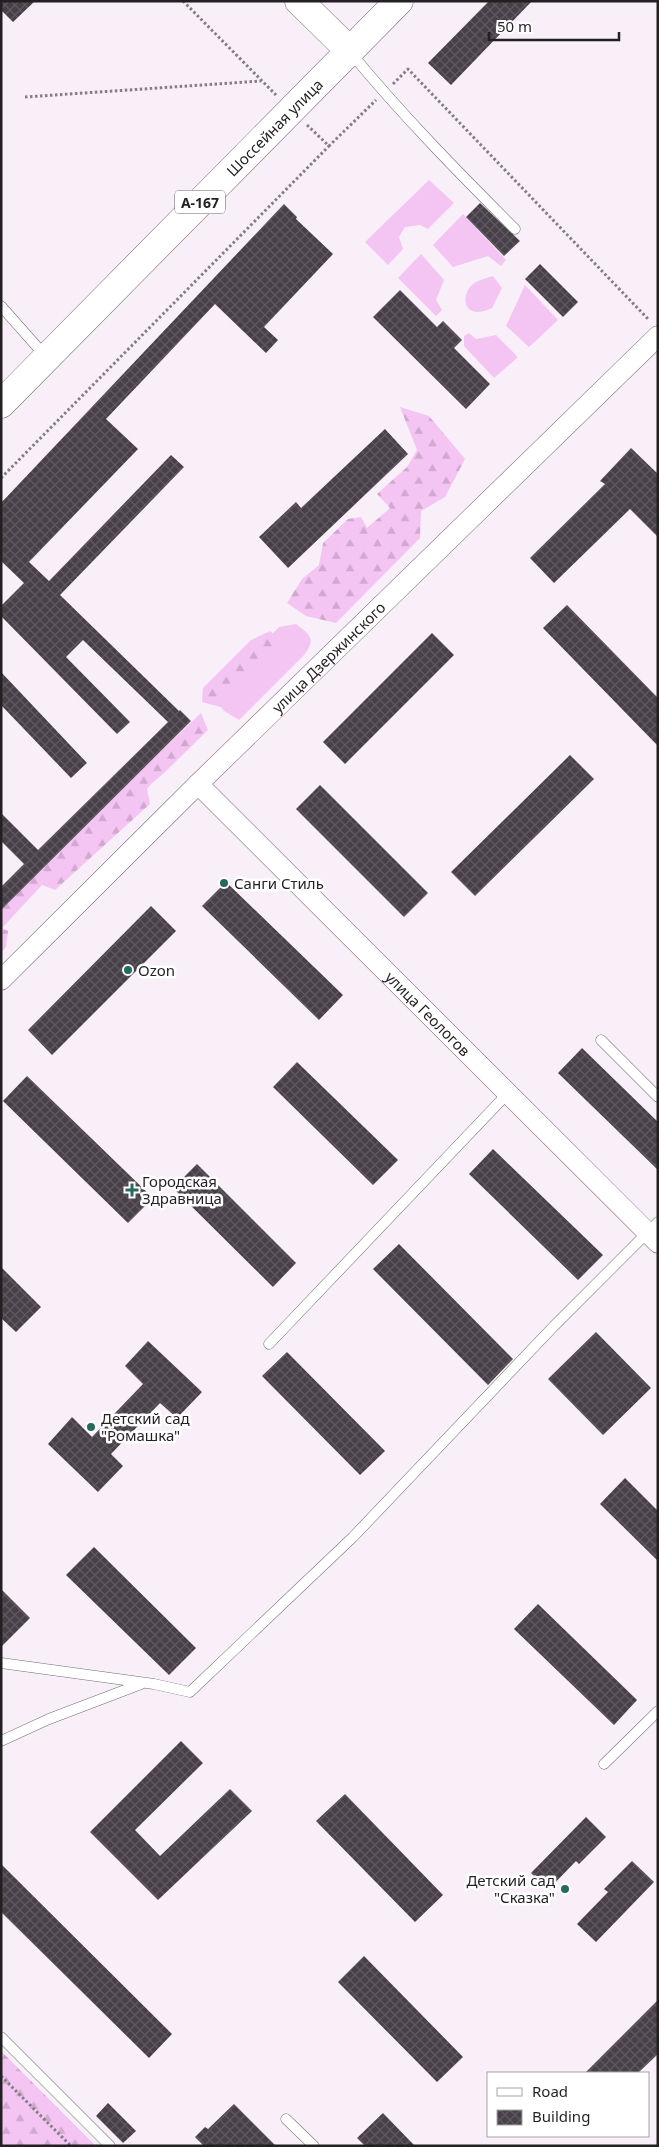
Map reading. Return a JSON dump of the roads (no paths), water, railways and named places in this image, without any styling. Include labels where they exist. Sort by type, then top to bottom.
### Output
[{"type":"main road","points":[[299,1],[350,51]]},
{"type":"main road","name":"Шоссейная улица","points":[[1,404],[399,1]]},
{"type":"street","name":"улица Дзержинского","points":[[1,980],[198,784],[654,348]]},
{"type":"street","name":"улица Геологов","points":[[198,784],[508,1093],[654,1232]]},
{"type":"lane","points":[[350,51],[449,164],[515,229]]},
{"type":"lane","points":[[1,306],[47,358]]},
{"type":"lane","points":[[601,1040],[658,1097]]},
{"type":"lane","points":[[269,1344],[508,1093]]},
{"type":"lane","points":[[1,1663],[144,1683],[190,1692],[353,1537],[554,1326],[654,1232]]},
{"type":"lane","points":[[1,1741],[49,1719],[144,1683]]},
{"type":"lane","points":[[604,1764],[658,1711]]},
{"type":"lane","points":[[1,2037],[110,2146]]},
{"type":"lane","points":[[286,2119],[314,2146]]},
{"type":"place","name":"Санги Стиль","points":[[224,883]]},
{"type":"place","name":"Ozon","points":[[128,970]]},
{"type":"place","name":"Городская Здравница","points":[[132,1190]]},
{"type":"place","name":"Детский сад \"Ромашка\"","points":[[91,1427]]},
{"type":"place","name":"Детский сад \"Сказка\"","points":[[565,1889]]}]
